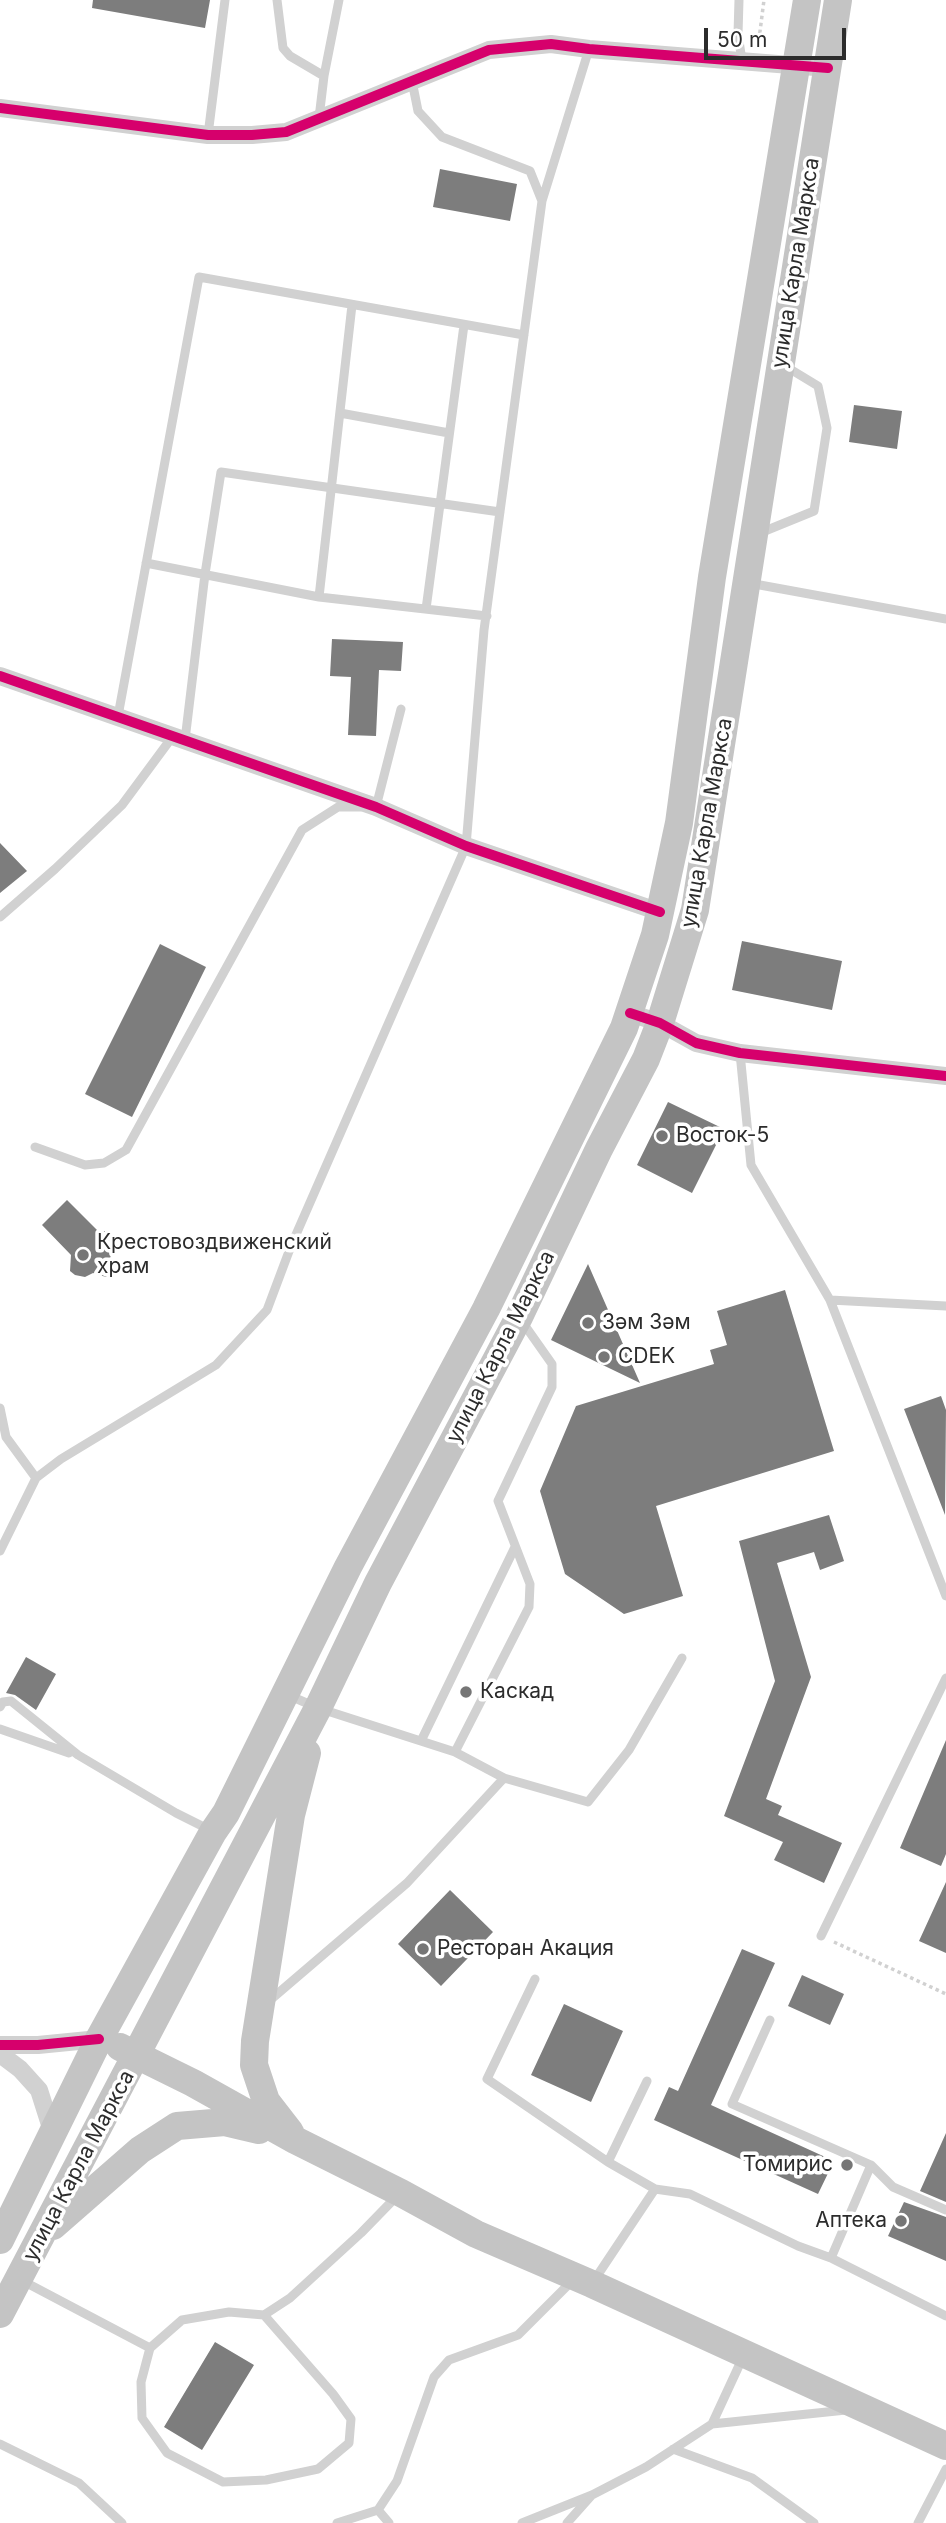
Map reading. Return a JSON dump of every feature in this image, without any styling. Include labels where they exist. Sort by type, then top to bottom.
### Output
[{"type":"main road","name":"улица Карла Маркса","points":[[0,2240],[99,2039],[226,1813],[348,1567],[486,1309],[630,1013],[655,935],[679,823],[712,577],[807,0]]},
{"type":"main road","name":"улица Карла Маркса","points":[[0,2314],[138,2054],[318,1708],[378,1583],[519,1317],[599,1149],[646,1059],[660,1023],[695,909],[838,0]]},
{"type":"main road","points":[[295,2140],[266,2101],[254,2065],[255,2042],[291,1815],[318,1708]]},
{"type":"main road","points":[[99,2039],[138,2054],[295,2140],[476,2234],[584,2280],[946,2446]]},
{"type":"main road","points":[[38,2239],[140,2150],[177,2126],[225,2122],[295,2140]]},
{"type":"street","points":[[0,108],[208,135],[252,135],[286,132],[489,50],[551,44],[828,68]]},
{"type":"street","points":[[0,676],[376,807],[466,846],[660,912]]},
{"type":"street","points":[[630,1013],[660,1023],[696,1043],[740,1053],[946,1076]]},
{"type":"street","points":[[0,2045],[38,2045],[99,2039]]},
{"type":"street","points":[[0,2054],[20,2069],[38,2090],[52,2131]]},
{"type":"lane","points":[[208,135],[225,0]]},
{"type":"lane","points":[[277,0],[279,35],[283,48],[290,56],[324,76]]},
{"type":"lane","points":[[318,120],[339,0]]},
{"type":"lane","points":[[739,0],[738,34],[749,62]]},
{"type":"lane","points":[[0,1551],[36,1478],[61,1459],[216,1365],[267,1310],[291,1246],[466,846],[486,616],[542,201],[589,49]]},
{"type":"lane","points":[[412,81],[418,111],[442,137],[530,171],[542,201]]},
{"type":"lane","points":[[118,716],[199,278],[524,335]]},
{"type":"lane","points":[[319,597],[352,305]]},
{"type":"lane","points":[[426,609],[464,325]]},
{"type":"lane","points":[[755,535],[814,511],[827,428],[818,386],[780,363]]},
{"type":"lane","points":[[340,413],[449,433]]},
{"type":"lane","points":[[0,917],[122,805],[179,738],[221,472],[500,512]]},
{"type":"lane","points":[[146,562],[319,597],[486,616]]},
{"type":"lane","points":[[747,582],[946,619]]},
{"type":"lane","points":[[35,1147],[85,1164],[104,1163],[126,1150],[302,830],[338,807],[376,807],[401,709]]},
{"type":"lane","points":[[740,1053],[751,1165],[830,1300],[946,1596]]},
{"type":"lane","points":[[830,1300],[946,1306]]},
{"type":"lane","points":[[455,1752],[529,1607],[530,1584],[498,1501],[552,1387],[552,1364],[519,1317]]},
{"type":"lane","points":[[0,1408],[6,1437],[36,1478]]},
{"type":"lane","points":[[421,1741],[515,1547]]},
{"type":"lane","points":[[285,1693],[318,1708],[455,1752],[504,1778],[588,1802],[629,1750],[682,1658]]},
{"type":"lane","points":[[821,1936],[946,1678]]},
{"type":"lane","points":[[0,1707],[3,1702],[11,1701],[78,1755],[213,1832]]},
{"type":"lane","points":[[0,1729],[78,1755]]},
{"type":"lane","points":[[262,2006],[407,1883],[504,1778]]},
{"type":"lane","points":[[535,1979],[487,2079],[608,2162],[655,2189],[691,2194],[798,2246],[831,2258],[946,2316]]},
{"type":"lane","points":[[770,2020],[732,2104],[871,2165],[893,2187],[946,2210]]},
{"type":"lane","points":[[608,2162],[646,2081]]},
{"type":"lane","points":[[831,2258],[871,2165]]},
{"type":"lane","points":[[337,2523],[378,2510],[397,2481],[434,2377],[449,2360],[518,2335],[584,2280],[655,2189]]},
{"type":"lane","points":[[264,2315],[333,2394],[351,2419],[349,2444],[318,2469],[266,2480],[223,2482],[167,2453],[142,2418],[141,2382],[150,2348],[182,2320],[229,2312],[264,2315],[290,2298],[401,2193]]},
{"type":"lane","points":[[20,2279],[150,2348]]},
{"type":"lane","points":[[712,2424],[744,2353]]},
{"type":"lane","points":[[522,2523],[592,2495],[646,2467],[712,2424],[864,2408]]},
{"type":"lane","points":[[0,2444],[79,2483],[122,2523]]},
{"type":"lane","points":[[673,2449],[752,2478],[814,2523]]},
{"type":"lane","points":[[918,2523],[946,2469]]},
{"type":"lane","points":[[567,2523],[592,2495]]},
{"type":"lane","points":[[378,2510],[389,2523]]},
{"type":"path","points":[[749,62],[764,0]]},
{"type":"path","points":[[821,1936],[946,1994]]},
{"type":"building","points":[[93,0],[210,0],[205,28],[92,8]]},
{"type":"building","points":[[440,169],[517,184],[510,221],[433,207]]},
{"type":"building","points":[[854,405],[902,411],[897,449],[849,442]]},
{"type":"building","points":[[332,639],[403,642],[401,671],[379,670],[376,736],[348,735],[351,677],[330,676]]},
{"type":"building","points":[[0,843],[27,871],[0,893]]},
{"type":"building","points":[[742,941],[842,961],[832,1010],[732,990]]},
{"type":"building","points":[[160,944],[206,967],[132,1117],[85,1094]]},
{"type":"building","points":[[668,1102],[724,1129],[692,1193],[637,1165]]},
{"type":"building","points":[[67,1200],[98,1231],[109,1231],[115,1236],[117,1250],[110,1257],[115,1265],[114,1272],[106,1277],[93,1273],[85,1277],[70,1271],[71,1255],[42,1225]]},
{"type":"building","points":[[588,1264],[640,1383],[551,1340]]},
{"type":"building","points":[[785,1290],[834,1451],[656,1506],[683,1596],[624,1614],[565,1574],[540,1491],[576,1406],[714,1364],[710,1350],[727,1345],[717,1311]]},
{"type":"building","points":[[941,1396],[946,1410],[945,1515],[904,1409]]},
{"type":"building","points":[[829,1515],[844,1561],[820,1570],[814,1552],[777,1563],[811,1677],[766,1799],[782,1806],[778,1815],[842,1843],[824,1883],[774,1860],[783,1842],[724,1816],[775,1681],[739,1541]]},
{"type":"building","points":[[26,1657],[56,1674],[36,1710],[15,1695],[6,1693]]},
{"type":"building","points":[[946,1740],[946,1854],[941,1866],[900,1848]]},
{"type":"building","points":[[946,1882],[946,1953],[919,1941]]},
{"type":"building","points":[[450,1890],[493,1932],[441,1986],[398,1944]]},
{"type":"building","points":[[742,1949],[775,1963],[711,2105],[834,2161],[818,2194],[654,2120],[669,2087],[678,2091]]},
{"type":"building","points":[[802,1975],[844,1994],[830,2025],[788,2006]]},
{"type":"building","points":[[564,2004],[623,2031],[591,2102],[531,2075]]},
{"type":"building","points":[[946,2133],[946,2202],[920,2191]]},
{"type":"building","points":[[904,2202],[946,2217],[946,2261],[888,2236]]},
{"type":"building","points":[[215,2342],[254,2365],[202,2450],[164,2427]]},
{"type":"cycle path","points":[[0,108],[208,135],[252,135],[286,132],[489,50],[551,44],[828,68]]},
{"type":"cycle path","points":[[0,676],[376,807],[466,846],[660,912]]},
{"type":"cycle path","points":[[630,1013],[660,1023],[696,1043],[740,1053],[946,1076]]},
{"type":"cycle path","points":[[0,2045],[38,2045],[99,2039]]},
{"type":"place","name":"Восток-5","points":[[662,1136]]},
{"type":"place","name":"Крестовоздвиженский храм","points":[[83,1255]]},
{"type":"place","name":"Зәм Зәм","points":[[588,1323]]},
{"type":"place","name":"CDEK","points":[[604,1357]]},
{"type":"place","name":"Каскад","points":[[466,1692]]},
{"type":"place","name":"Ресторан Акация","points":[[423,1949]]},
{"type":"place","name":"Томирис","points":[[847,2165]]},
{"type":"place","name":"Аптека","points":[[901,2221]]}]
